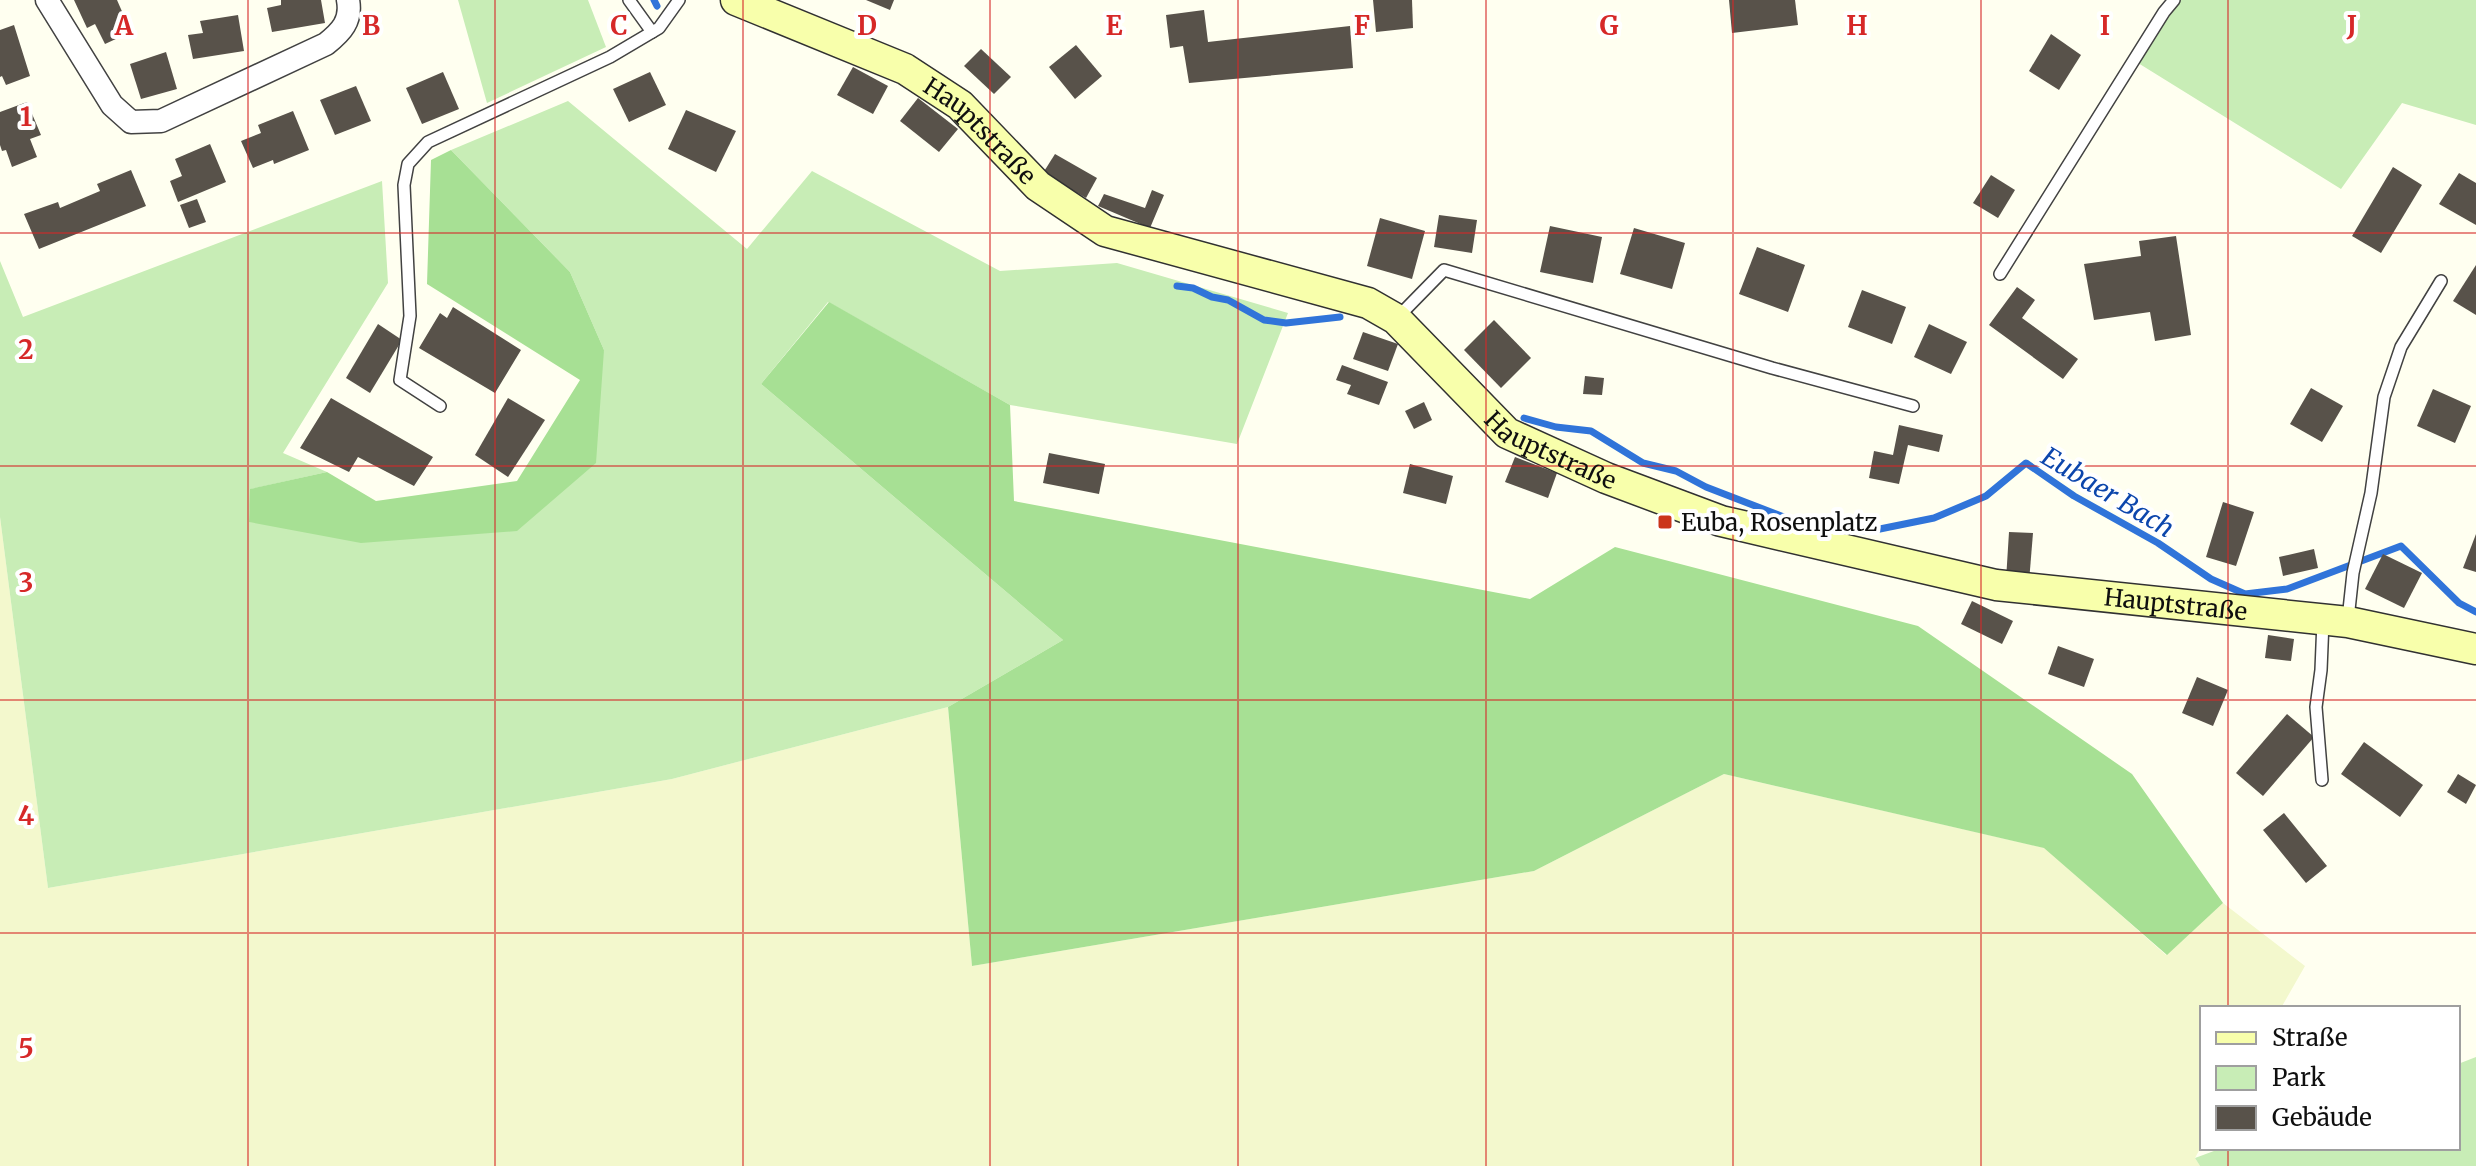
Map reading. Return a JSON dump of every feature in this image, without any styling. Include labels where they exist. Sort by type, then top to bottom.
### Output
[{"type":"street","points":[[47,0],[112,105],[131,122],[161,121],[326,44],[344,30],[350,8],[348,0]]},
{"type":"street","name":"Hauptstraße","points":[[736,0],[905,69],[960,105],[1038,186],[1105,231],[1368,303],[1396,319],[1507,433],[1606,478],[1721,521],[1996,585],[2336,620],[2476,649]]},
{"type":"lane","points":[[629,0],[652,32]]},
{"type":"lane","points":[[440,406],[400,380],[410,316],[404,200],[408,164],[428,142],[610,57],[659,28],[679,0]]},
{"type":"lane","points":[[2000,274],[2174,0]]},
{"type":"lane","points":[[1396,319],[1444,270],[1757,364],[1913,406]]},
{"type":"lane","points":[[2322,780],[2316,707],[2321,670],[2361,542],[2379,427],[2394,364],[2405,338],[2441,281]]},
{"type":"green space","points":[[458,0],[588,0],[606,47],[487,103]]},
{"type":"green space","points":[[2170,0],[2476,0],[2476,125],[2402,103],[2341,189],[2130,58]]},
{"type":"green space","points":[[568,101],[747,249],[812,171],[1000,271],[1117,263],[1288,313],[1237,444],[1010,405],[828,302],[761,384],[1063,640],[948,707],[672,779],[48,888],[0,517],[0,261],[23,317],[382,181],[388,283],[283,453],[327,472],[251,489],[249,522],[516,531],[604,350],[570,272],[451,150]]},
{"type":"green space","points":[[451,150],[570,272],[604,350],[596,463],[517,531],[361,543],[249,522],[250,489],[327,472],[376,501],[517,481],[580,380],[427,284],[431,160]]},
{"type":"green space","points":[[829,302],[1010,405],[1014,501],[1530,599],[1615,547],[1918,626],[2132,774],[2223,903],[2167,955],[2044,848],[1724,774],[1534,871],[972,966],[948,707],[1063,640],[761,384]]},
{"type":"green space","points":[[0,517],[48,888],[672,779],[948,707],[972,966],[1534,871],[1724,774],[2045,848],[2166,955],[2223,903],[2305,966],[2282,1006],[2200,1006],[2200,1149],[2195,1158],[2200,1166],[0,1166]]},
{"type":"green space","points":[[2476,1057],[2476,1166],[2200,1166],[2195,1158],[2217,1150],[2460,1150],[2460,1063]]},
{"type":"building","points":[[74,0],[117,0],[131,32],[105,44],[95,24],[87,28]]},
{"type":"building","points":[[281,0],[321,0],[325,23],[272,32],[267,8],[281,5]]},
{"type":"building","points":[[866,0],[894,0],[890,10]]},
{"type":"building","points":[[1373,0],[1412,0],[1413,28],[1376,32]]},
{"type":"building","points":[[1729,0],[1795,0],[1798,25],[1732,33]]},
{"type":"building","points":[[1204,10],[1208,42],[1350,26],[1353,68],[1189,83],[1183,46],[1170,48],[1166,15]]},
{"type":"building","points":[[238,15],[244,51],[193,59],[188,35],[203,33],[200,21]]},
{"type":"building","points":[[14,25],[30,76],[6,85],[0,77],[0,30]]},
{"type":"building","points":[[2051,34],[2081,55],[2059,90],[2029,71]]},
{"type":"building","points":[[1076,45],[1102,76],[1075,99],[1049,67]]},
{"type":"building","points":[[981,49],[1011,77],[994,94],[964,66]]},
{"type":"building","points":[[166,52],[177,89],[141,99],[130,64]]},
{"type":"building","points":[[853,67],[888,86],[873,114],[837,95]]},
{"type":"building","points":[[443,72],[459,109],[422,124],[406,88]]},
{"type":"building","points":[[650,72],[666,105],[629,122],[613,89]]},
{"type":"building","points":[[356,86],[371,121],[335,135],[320,100]]},
{"type":"building","points":[[918,98],[958,129],[939,152],[900,121]]},
{"type":"building","points":[[27,102],[41,135],[30,139],[37,157],[12,167],[6,150],[2,151],[0,145],[0,112]]},
{"type":"building","points":[[686,110],[736,131],[716,172],[668,149]]},
{"type":"building","points":[[293,111],[309,150],[274,164],[273,160],[253,168],[241,141],[261,133],[258,125]]},
{"type":"building","points":[[210,144],[226,182],[178,202],[170,181],[182,176],[175,159]]},
{"type":"building","points":[[1055,154],[1097,178],[1086,198],[1043,173]]},
{"type":"building","points":[[2393,167],[2422,185],[2381,253],[2352,236]]},
{"type":"building","points":[[131,170],[146,206],[39,249],[24,214],[58,202],[60,208],[100,191],[97,184]]},
{"type":"building","points":[[2459,173],[2476,183],[2476,225],[2439,204]]},
{"type":"building","points":[[1991,175],[2015,190],[1998,218],[1973,203]]},
{"type":"building","points":[[1152,190],[1164,195],[1150,228],[1098,206],[1104,194],[1145,208]]},
{"type":"building","points":[[197,199],[206,222],[189,228],[180,205]]},
{"type":"building","points":[[1439,215],[1477,220],[1472,253],[1434,247]]},
{"type":"building","points":[[1380,218],[1425,231],[1412,279],[1367,266]]},
{"type":"building","points":[[1550,226],[1602,237],[1593,283],[1540,272]]},
{"type":"building","points":[[1634,228],[1685,243],[1672,289],[1620,274]]},
{"type":"building","points":[[2176,236],[2191,335],[2155,341],[2150,312],[2094,320],[2084,264],[2141,256],[2139,241]]},
{"type":"building","points":[[1757,247],[1805,265],[1788,312],[1739,294]]},
{"type":"building","points":[[2476,265],[2476,315],[2453,301]]},
{"type":"building","points":[[2017,287],[2035,300],[2022,318],[2078,359],[2063,379],[1989,325]]},
{"type":"building","points":[[1862,290],[1906,307],[1892,344],[1848,327]]},
{"type":"building","points":[[453,307],[521,350],[495,393],[419,348],[440,313],[447,318]]},
{"type":"building","points":[[1494,320],[1531,358],[1501,388],[1464,350]]},
{"type":"building","points":[[378,324],[402,340],[370,393],[346,378]]},
{"type":"building","points":[[1929,324],[1967,342],[1951,374],[1914,357]]},
{"type":"building","points":[[1363,332],[1398,344],[1388,371],[1353,359]]},
{"type":"building","points":[[1342,365],[1388,382],[1379,405],[1347,394],[1351,385],[1336,380]]},
{"type":"building","points":[[1585,376],[1604,378],[1602,395],[1583,394]]},
{"type":"building","points":[[2311,388],[2343,406],[2322,442],[2290,424]]},
{"type":"building","points":[[2433,389],[2471,406],[2455,443],[2417,426]]},
{"type":"building","points":[[331,398],[433,457],[414,486],[358,457],[349,472],[300,448]]},
{"type":"building","points":[[508,398],[545,420],[508,477],[475,455]]},
{"type":"building","points":[[1424,402],[1432,420],[1414,429],[1405,411]]},
{"type":"building","points":[[1899,425],[1943,435],[1939,452],[1908,445],[1899,484],[1869,478],[1874,451],[1893,455]]},
{"type":"building","points":[[1049,453],[1105,464],[1099,494],[1043,483]]},
{"type":"building","points":[[1515,457],[1557,473],[1548,498],[1505,482]]},
{"type":"building","points":[[1410,464],[1453,476],[1446,504],[1403,493]]},
{"type":"building","points":[[2223,502],[2254,512],[2236,566],[2206,557]]},
{"type":"building","points":[[2009,532],[2033,533],[2029,582],[2006,580]]},
{"type":"building","points":[[2476,534],[2476,572],[2463,568]]},
{"type":"building","points":[[2314,549],[2318,568],[2283,576],[2279,557]]},
{"type":"building","points":[[2383,554],[2422,573],[2404,608],[2365,589]]},
{"type":"building","points":[[1972,601],[2013,621],[2002,644],[1961,624]]},
{"type":"building","points":[[2268,635],[2294,639],[2291,661],[2265,658]]},
{"type":"building","points":[[2058,646],[2094,659],[2084,687],[2048,674]]},
{"type":"building","points":[[2197,677],[2228,690],[2213,726],[2182,713]]},
{"type":"building","points":[[2287,714],[2314,737],[2263,796],[2236,773]]},
{"type":"building","points":[[2364,742],[2423,785],[2400,817],[2341,774]]},
{"type":"building","points":[[2458,774],[2476,785],[2466,804],[2447,792]]},
{"type":"building","points":[[2284,813],[2327,866],[2306,883],[2263,830]]},
{"type":"waterway","points":[[654,0],[657,6]]},
{"type":"waterway","points":[[1177,286],[1228,300],[1264,320],[1286,323],[1340,317]]},
{"type":"waterway","name":"Eubaer Bach","points":[[1524,418],[1556,427],[1591,431],[1643,463],[1676,471],[1706,487],[1815,529],[1870,531],[1934,518],[1986,496],[2026,463],[2074,496],[2158,543],[2211,579],[2245,594],[2287,589],[2401,546],[2459,603],[2476,612]]},
{"type":"place","name":"Euba, Rosenplatz","points":[[1665,522]]}]
